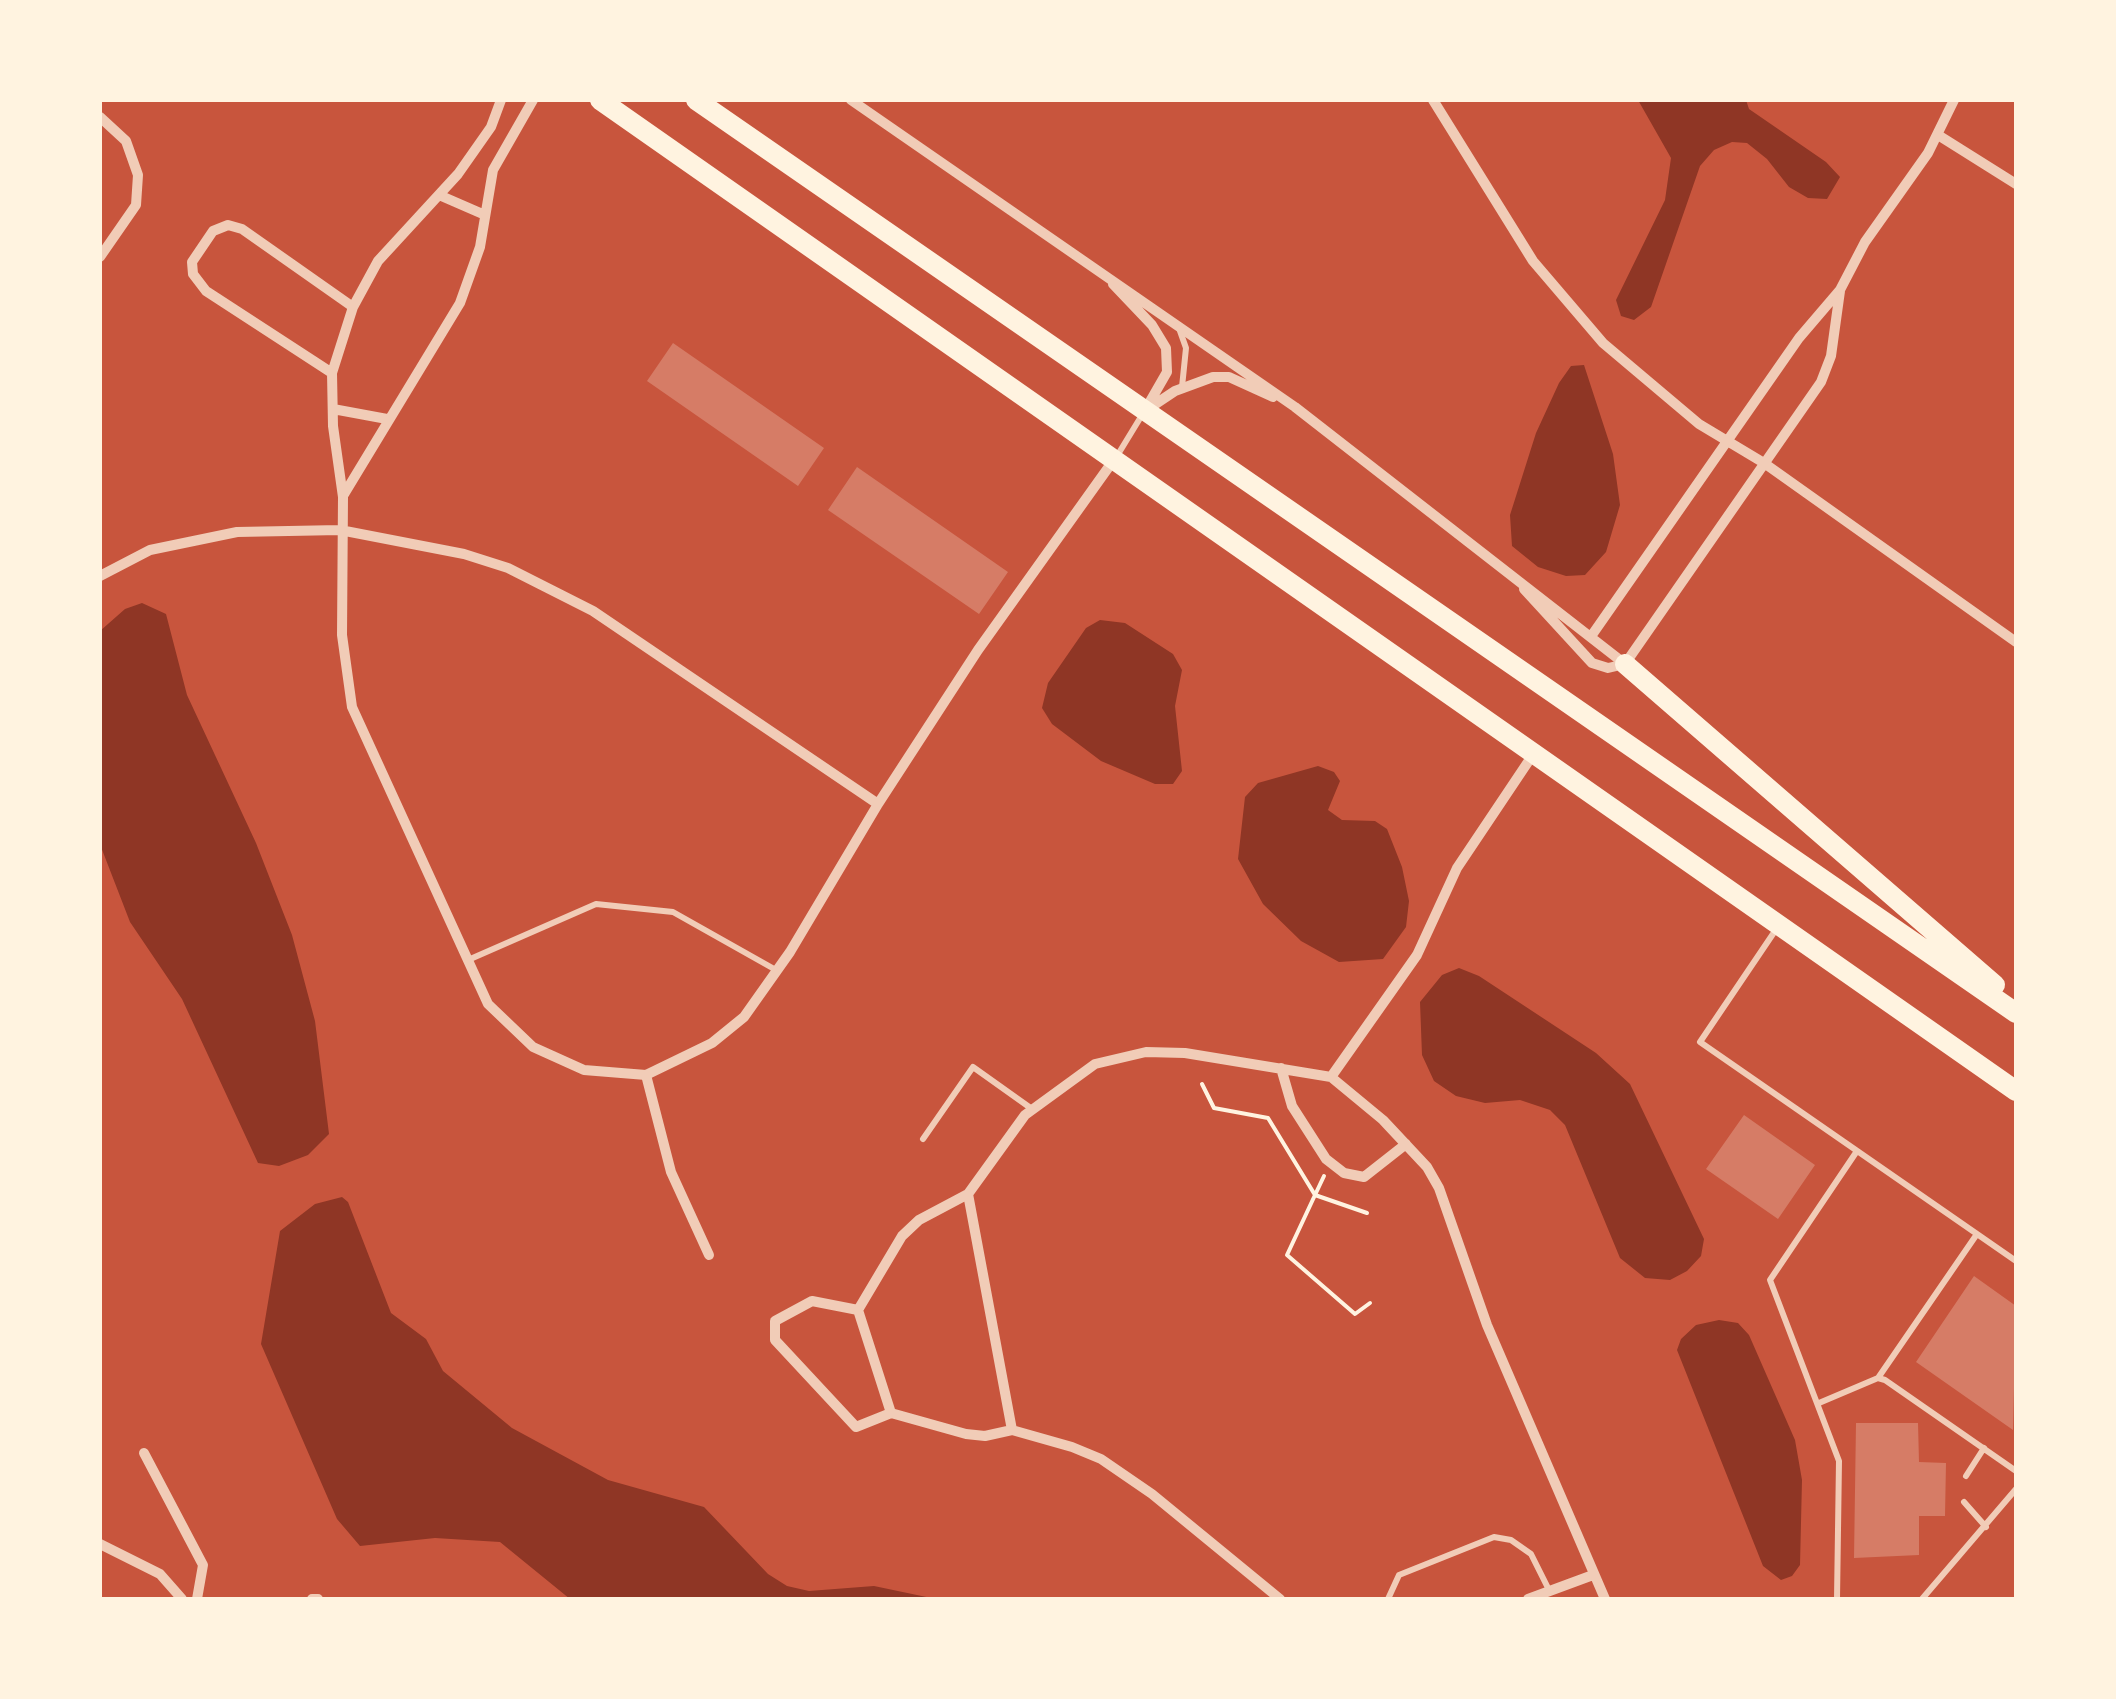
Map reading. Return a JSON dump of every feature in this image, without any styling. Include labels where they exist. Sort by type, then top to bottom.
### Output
[{"type":"highway","points":[[600,100],[1532,756],[2016,1091]]},
{"type":"highway","points":[[696,100],[2016,1014]]},
{"type":"highway","points":[[1626,664],[2016,1003]]},
{"type":"street","points":[[501,100],[491,128],[439,195],[378,260],[352,307],[332,373],[333,410],[342,497],[342,635],[352,707],[488,1004],[533,1047],[584,1070],[646,1076],[728,1030],[777,970],[978,650],[1113,461]]},
{"type":"street","points":[[342,497],[460,303],[485,215],[493,170],[534,100]]},
{"type":"street","points":[[851,100],[1295,407],[1626,664]]},
{"type":"street","points":[[1433,100],[1533,261],[1581,319],[1631,368],[1699,424],[1764,463],[2016,642]]},
{"type":"street","points":[[1592,635],[1798,338],[1840,290],[1865,242],[1938,135],[1954,100]]},
{"type":"street","points":[[100,116],[126,140],[138,175],[136,206],[100,257]]},
{"type":"street","points":[[1938,135],[2016,184]]},
{"type":"street","points":[[439,195],[485,215]]},
{"type":"street","points":[[332,373],[206,291],[194,274],[192,262],[213,230],[228,225],[242,229],[352,307]]},
{"type":"street","points":[[1098,270],[1152,325],[1166,348],[1166,372],[1143,413]]},
{"type":"street","points":[[1510,573],[1592,663],[1608,668],[1626,664],[1821,382],[1831,356],[1840,290]]},
{"type":"street","points":[[1143,413],[1182,388],[1213,377],[1230,377],[1295,407]]},
{"type":"street","points":[[333,410],[386,419]]},
{"type":"street","points":[[100,576],[150,550],[212,534],[340,530],[464,554],[555,589],[878,804]]},
{"type":"street","points":[[1330,1077],[1417,955],[1441,896],[1478,833],[1532,756]]},
{"type":"street","points":[[891,1413],[858,1310],[902,1236],[918,1220],[968,1194],[1032,1109],[1095,1064],[1115,1056],[1184,1052],[1330,1077],[1406,1144],[1440,1188],[1487,1325],[1605,1599]]},
{"type":"street","points":[[1281,1068],[1292,1106],[1330,1162],[1344,1172],[1364,1178],[1406,1144]]},
{"type":"street","points":[[646,1076],[671,1172],[709,1255]]},
{"type":"street","points":[[968,1194],[1012,1430]]},
{"type":"street","points":[[858,1310],[812,1302],[775,1321],[775,1340],[856,1427],[891,1413],[966,1434],[985,1436],[1012,1430],[1101,1458],[1221,1548],[1280,1599]]},
{"type":"street","points":[[144,1453],[204,1564],[196,1599]]},
{"type":"street","points":[[100,1544],[160,1574],[182,1599]]},
{"type":"street","points":[[1528,1599],[1593,1575]]},
{"type":"lane","points":[[1178,324],[1186,348],[1182,388]]},
{"type":"lane","points":[[1113,461],[1143,413]]},
{"type":"lane","points":[[468,960],[596,904],[673,912],[777,970]]},
{"type":"lane","points":[[1778,927],[1700,1042],[2016,1260]]},
{"type":"lane","points":[[923,1139],[973,1067],[1032,1109]]},
{"type":"lane","points":[[1838,1599],[1838,1461],[1770,1280],[1857,1150]]},
{"type":"lane","points":[[1819,1404],[1878,1378],[1977,1234]]},
{"type":"lane","points":[[1878,1378],[2016,1471]]},
{"type":"lane","points":[[1966,1476],[1984,1448]]},
{"type":"lane","points":[[1922,1599],[2016,1489]]},
{"type":"lane","points":[[1964,1502],[1986,1527]]},
{"type":"lane","points":[[1388,1599],[1399,1575],[1494,1537],[1511,1540],[1532,1554],[1549,1591]]},
{"type":"path","points":[[1202,1084],[1214,1108],[1268,1118],[1316,1195],[1367,1213]]},
{"type":"path","points":[[1330,1162],[1287,1254],[1355,1314],[1370,1303]]},
{"type":"shaded area","points":[[1638,100],[1746,100],[1749,109],[1826,162],[1840,177],[1827,199],[1808,198],[1789,187],[1767,159],[1747,143],[1732,142],[1714,150],[1700,166],[1651,307],[1634,320],[1621,316],[1616,300],[1665,200],[1671,158]]},
{"type":"shaded area","points":[[1584,365],[1613,454],[1620,505],[1606,552],[1585,575],[1566,576],[1538,567],[1512,546],[1510,515],[1536,433],[1559,383],[1571,366]]},
{"type":"shaded area","points":[[142,603],[166,614],[187,695],[256,843],[292,935],[315,1021],[329,1134],[308,1155],[279,1166],[258,1163],[182,999],[130,922],[101,847],[100,631],[125,609]]},
{"type":"shaded area","points":[[1100,620],[1125,623],[1173,654],[1182,670],[1175,706],[1182,771],[1173,784],[1155,784],[1101,761],[1052,724],[1042,708],[1048,683],[1086,628]]},
{"type":"shaded area","points":[[1318,766],[1334,772],[1340,781],[1328,810],[1342,820],[1375,821],[1387,829],[1402,867],[1409,901],[1406,927],[1383,959],[1339,962],[1301,941],[1263,904],[1238,859],[1245,797],[1258,783]]},
{"type":"shaded area","points":[[1459,968],[1479,976],[1596,1053],[1630,1084],[1704,1239],[1701,1256],[1687,1271],[1670,1280],[1645,1278],[1620,1258],[1565,1125],[1550,1110],[1520,1100],[1485,1103],[1456,1096],[1434,1081],[1422,1055],[1420,1002],[1442,975]]},
{"type":"shaded area","points":[[342,1197],[348,1202],[391,1313],[426,1339],[443,1371],[512,1428],[608,1480],[704,1507],[768,1574],[787,1586],[809,1591],[874,1586],[936,1599],[570,1599],[500,1542],[435,1538],[360,1546],[337,1519],[261,1344],[280,1231],[315,1204]]},
{"type":"shaded area","points":[[1719,1320],[1738,1323],[1749,1335],[1795,1440],[1802,1480],[1800,1565],[1792,1576],[1781,1580],[1763,1566],[1677,1350],[1681,1339],[1696,1325]]},
{"type":"building","points":[[673,343],[824,448],[798,486],[647,381]]},
{"type":"building","points":[[857,467],[1008,572],[979,614],[828,510]]},
{"type":"building","points":[[1744,1115],[1815,1165],[1778,1219],[1706,1169]]},
{"type":"building","points":[[1974,1276],[2016,1306],[2013,1430],[1916,1362]]},
{"type":"building","points":[[1856,1423],[1918,1423],[1919,1462],[1946,1463],[1945,1516],[1919,1516],[1919,1555],[1854,1558]]}]
